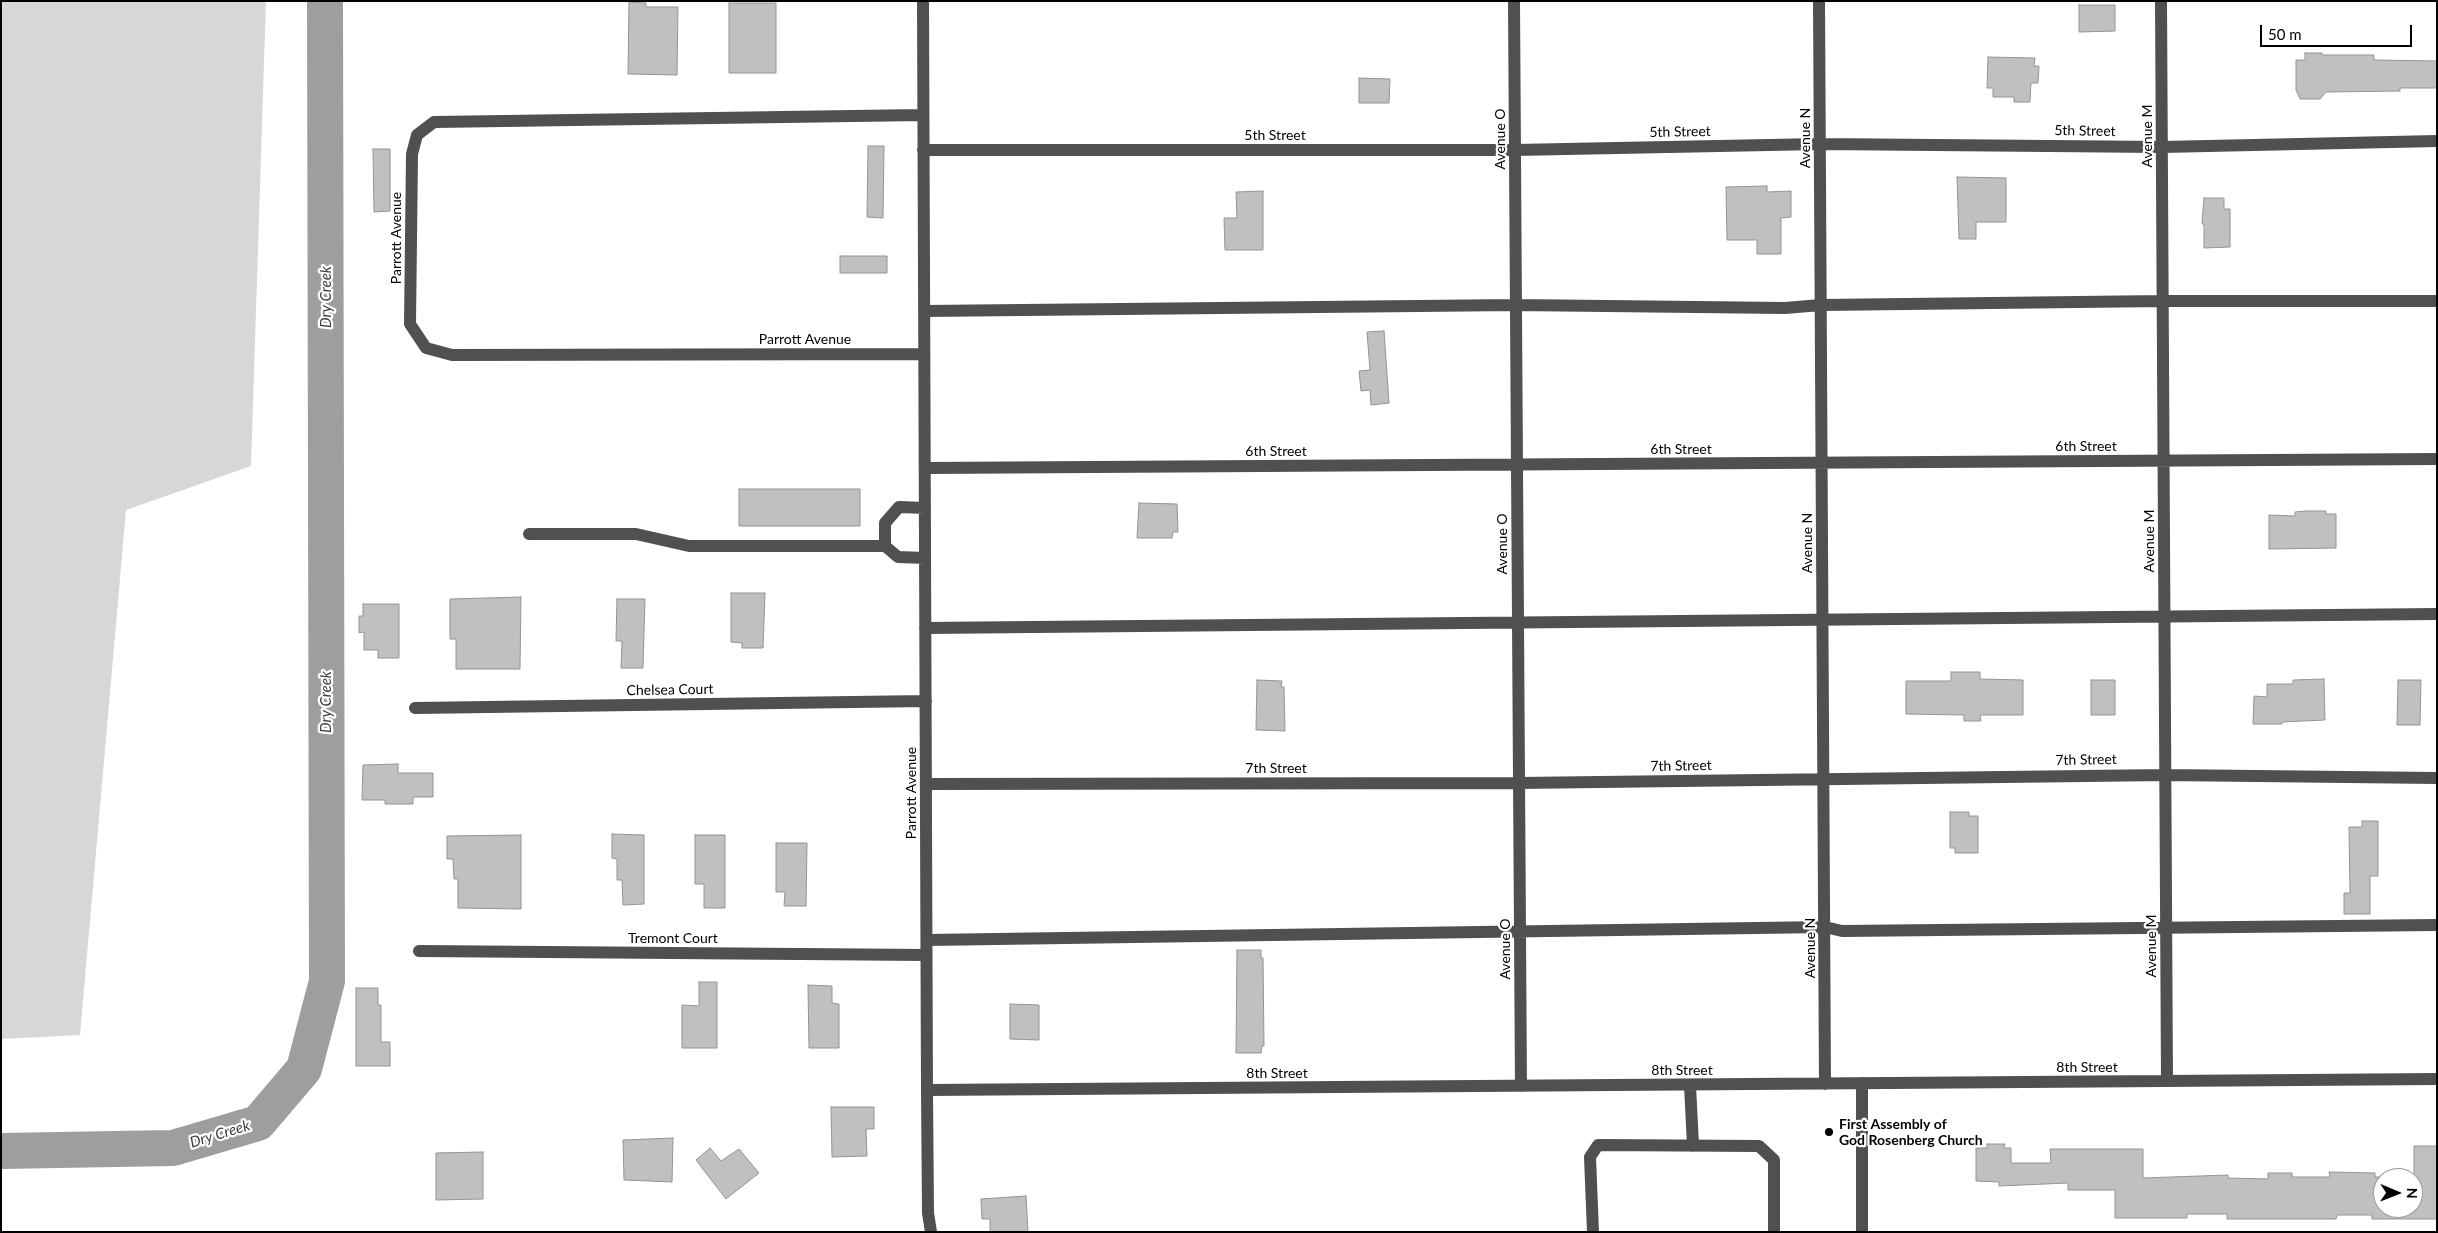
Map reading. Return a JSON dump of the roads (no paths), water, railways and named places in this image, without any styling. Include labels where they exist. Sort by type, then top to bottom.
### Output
[{"type":"street","name":"Parrott Avenue","points":[[922,1],[926,955],[928,1213],[931,1232]]},
{"type":"street","name":"Avenue O","points":[[1514,1],[1521,1086]]},
{"type":"street","name":"Avenue N","points":[[1819,1],[1825,1084]]},
{"type":"street","name":"Avenue M","points":[[2161,1],[2167,1081]]},
{"type":"street","name":"Parrott Avenue","points":[[923,115],[434,122],[417,135],[412,154],[410,324],[426,348],[452,355],[924,354]]},
{"type":"street","name":"5th Street","points":[[923,150],[1515,150],[1820,144],[2162,147],[2437,141]]},
{"type":"street","points":[[924,312],[1516,305],[1785,308],[1821,305],[2163,301],[2437,301]]},
{"type":"street","name":"6th Street","points":[[925,468],[2437,459]]},
{"type":"street","points":[[885,546],[885,523],[900,507],[925,508]]},
{"type":"street","points":[[529,534],[636,534],[689,546],[885,546],[898,557],[925,558]]},
{"type":"street","points":[[925,628],[2164,615],[2437,614]]},
{"type":"street","name":"Chelsea Court","points":[[415,708],[926,701]]},
{"type":"street","name":"7th Street","points":[[926,784],[1519,783],[2165,775],[2437,778]]},
{"type":"street","points":[[927,940],[1825,927],[1842,932],[2105,928],[2166,930],[2437,925]]},
{"type":"street","name":"Tremont Court","points":[[418,951],[926,955]]},
{"type":"street","name":"8th Street","points":[[927,1090],[2437,1079]]},
{"type":"street","points":[[1862,1084],[1862,1232]]},
{"type":"street","points":[[1690,1085],[1692,1146]]},
{"type":"street","points":[[1593,1232],[1590,1157],[1598,1145],[1759,1146],[1774,1160],[1774,1232]]},
{"type":"waterway","name":"Dry Creek","points":[[1,1151],[173,1148],[258,1123],[304,1069],[327,981],[325,1]]},
{"type":"place","name":"First Assembly of God Rosenberg Church","points":[[1829,1132]]}]
